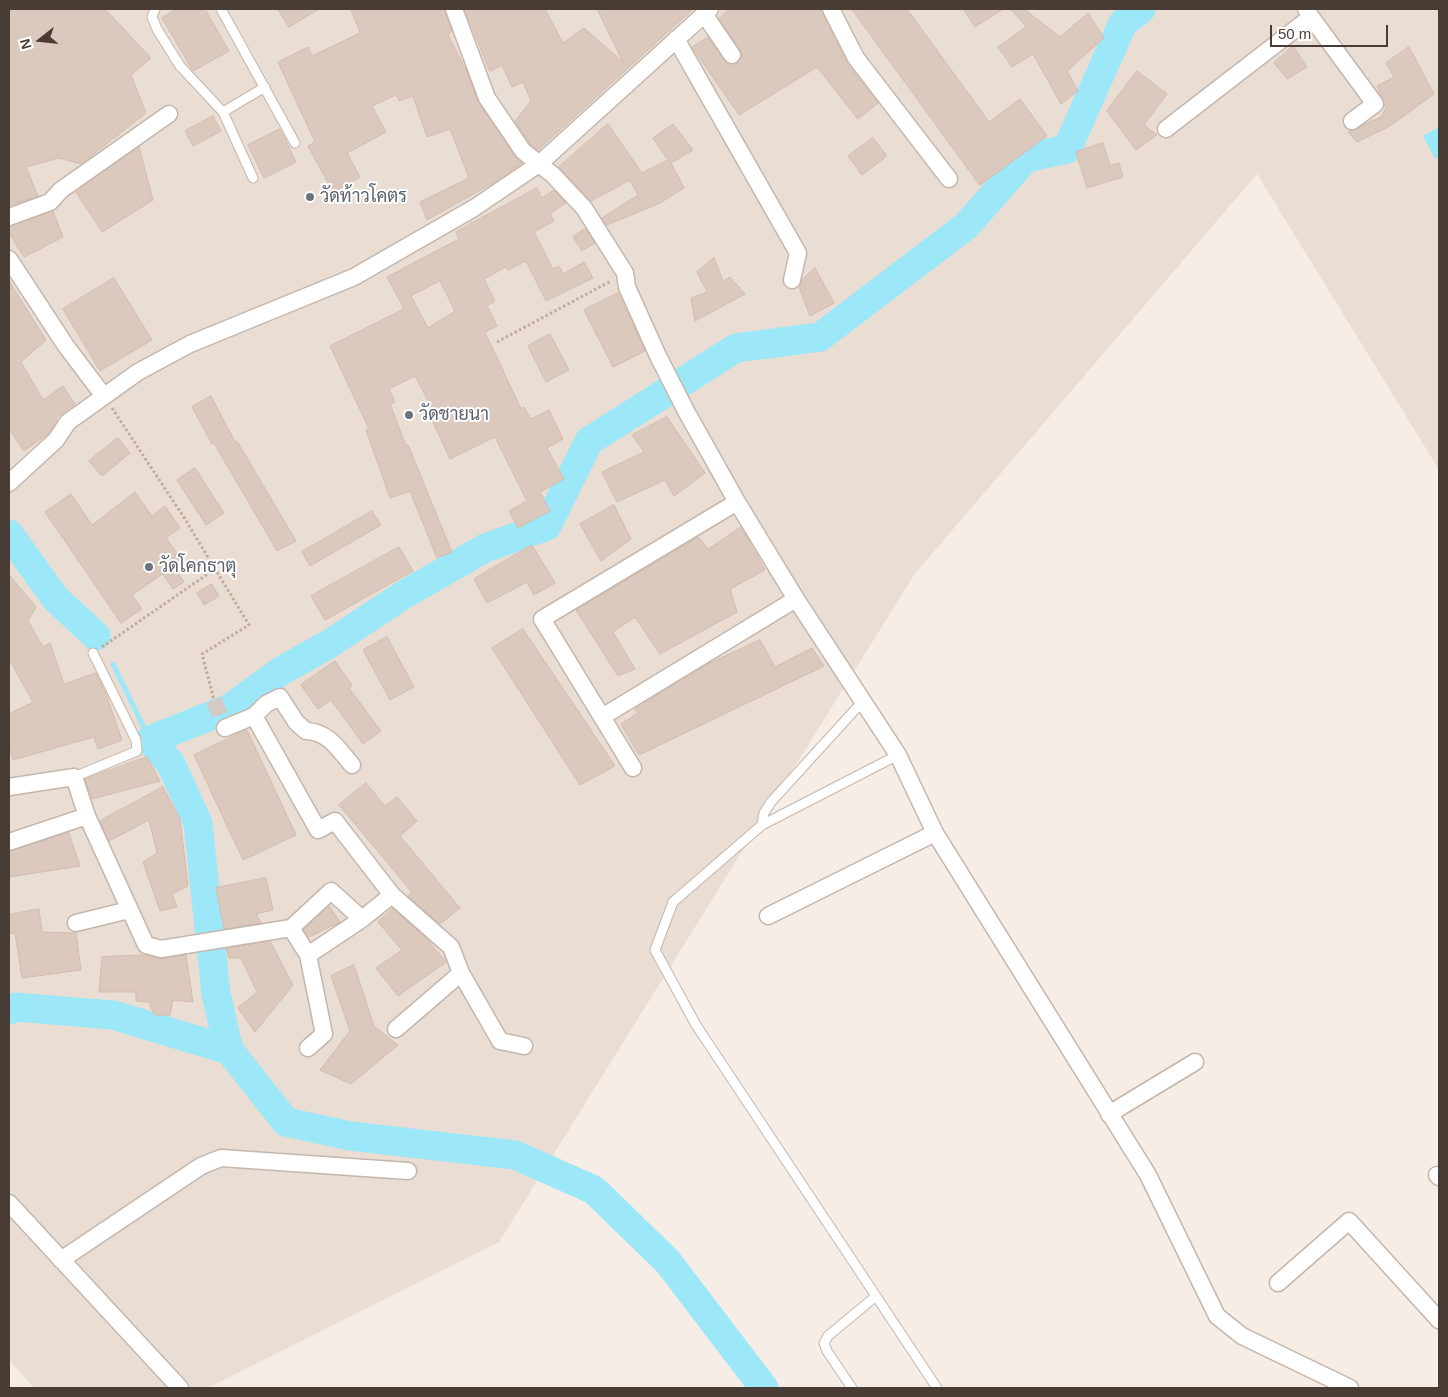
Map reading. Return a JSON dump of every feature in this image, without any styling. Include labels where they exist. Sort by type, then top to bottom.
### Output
[{"type":"street","points":[[454,9],[487,98],[523,151],[553,174],[584,208],[625,273],[627,287],[658,356],[686,411],[737,502],[796,599],[898,755],[935,833],[1148,1175],[1217,1316],[1242,1336],[1340,1386]]},
{"type":"street","points":[[831,9],[856,58],[949,180]]},
{"type":"street","points":[[9,482],[56,440],[68,422],[138,372],[190,344],[354,277],[474,208],[539,164],[707,11],[732,55]]},
{"type":"street","points":[[1166,129],[1308,13],[1375,104],[1352,121]]},
{"type":"street","points":[[676,39],[798,252],[792,280]]},
{"type":"street","points":[[9,216],[50,202],[61,190],[169,114]]},
{"type":"street","points":[[9,259],[66,346],[104,395]]},
{"type":"street","points":[[633,768],[542,620],[737,502]]},
{"type":"street","points":[[602,717],[796,599]]},
{"type":"street","points":[[225,728],[254,716],[266,704],[280,697],[296,722],[306,731],[318,732],[326,736],[352,765]]},
{"type":"street","points":[[254,716],[318,830],[335,821],[392,894],[451,947],[460,973],[500,1041],[524,1046]]},
{"type":"street","points":[[9,787],[74,777],[87,816],[129,910],[146,945],[153,948],[291,928],[331,891],[362,919]]},
{"type":"street","points":[[9,842],[87,816]]},
{"type":"street","points":[[768,916],[935,833]]},
{"type":"street","points":[[308,955],[362,919],[392,894]]},
{"type":"street","points":[[76,923],[129,910]]},
{"type":"street","points":[[291,928],[308,955],[324,1034],[308,1048]]},
{"type":"street","points":[[396,1029],[460,973]]},
{"type":"street","points":[[1109,1114],[1195,1062]]},
{"type":"street","points":[[61,1260],[201,1166],[220,1158],[408,1171]]},
{"type":"street","points":[[9,1203],[180,1388]]},
{"type":"street","points":[[1278,1284],[1349,1221],[1439,1320]]},
{"type":"lane","points":[[155,9],[152,17],[157,29],[180,66],[223,112],[253,178]]},
{"type":"lane","points":[[221,9],[295,143]]},
{"type":"lane","points":[[223,112],[265,87]]},
{"type":"lane","points":[[74,777],[137,751],[136,740],[93,653]]},
{"type":"lane","points":[[762,825],[764,813],[771,802],[863,701]]},
{"type":"lane","points":[[898,755],[762,825],[673,902],[655,950],[696,1025],[938,1388]]},
{"type":"lane","points":[[852,1388],[827,1351],[824,1343],[828,1336],[876,1296]]},
{"type":"path","points":[[497,342],[625,273]]},
{"type":"path","points":[[104,395],[249,625],[202,654],[214,700]]},
{"type":"path","points":[[93,653],[215,569]]},
{"type":"shaded area","points":[[9,9],[1439,9],[1439,467],[1257,174],[914,575],[499,1242],[208,1388],[34,1388],[9,1360]]},
{"type":"water","points":[[1439,127],[1439,156],[1435,159],[1423,136]]},
{"type":"building","points":[[9,9],[105,9],[151,58],[131,75],[146,113],[81,164],[59,158],[26,167],[38,196],[9,206]]},
{"type":"building","points":[[177,9],[205,9],[229,51],[193,71],[162,18]]},
{"type":"building","points":[[278,9],[319,9],[289,27]]},
{"type":"building","points":[[351,9],[444,9],[452,31],[448,35],[466,70],[478,102],[515,157],[522,163],[493,183],[427,220],[420,202],[469,178],[450,129],[427,137],[413,96],[399,101],[396,95],[372,106],[386,132],[347,153],[360,177],[333,192],[308,146],[315,142],[278,62],[308,47],[312,56],[360,33]]},
{"type":"building","points":[[465,9],[545,9],[563,43],[584,28],[623,62],[597,9],[693,9],[538,150],[530,144],[515,121],[531,101],[523,82],[512,87],[502,65],[490,71]]},
{"type":"building","points":[[729,9],[821,9],[847,63],[878,103],[858,119],[817,67],[739,115],[692,47],[708,37],[727,64],[738,63],[742,55],[740,50],[719,19]]},
{"type":"building","points":[[852,9],[907,9],[989,122],[1020,99],[1047,136],[980,185]]},
{"type":"building","points":[[964,9],[1003,9],[975,27]]},
{"type":"building","points":[[1011,9],[1024,9],[1060,37],[1088,13],[1104,38],[1067,71],[1078,91],[1061,104],[1033,54],[1012,67],[998,47],[1026,27]]},
{"type":"building","points":[[1293,46],[1307,67],[1287,79],[1274,63]]},
{"type":"building","points":[[1409,47],[1434,94],[1390,126],[1357,142],[1348,132],[1381,117],[1386,108],[1377,86],[1394,77],[1386,63]]},
{"type":"building","points":[[1137,71],[1167,94],[1144,125],[1157,135],[1136,150],[1107,111]]},
{"type":"building","points":[[213,116],[221,131],[193,146],[185,131]]},
{"type":"building","points":[[608,124],[642,173],[668,160],[653,138],[673,124],[693,150],[671,163],[684,188],[660,203],[607,225],[602,218],[638,195],[630,180],[591,201],[559,167]]},
{"type":"building","points":[[280,129],[296,162],[264,178],[248,145]]},
{"type":"building","points":[[873,138],[887,156],[862,175],[848,156]]},
{"type":"building","points":[[1103,143],[1110,166],[1119,163],[1123,177],[1087,188],[1076,152]]},
{"type":"building","points":[[139,147],[153,200],[102,232],[76,192]]},
{"type":"building","points":[[537,188],[542,198],[554,190],[566,203],[550,214],[554,221],[534,232],[553,269],[559,266],[563,274],[584,262],[593,278],[546,301],[526,261],[508,270],[506,267],[484,279],[495,301],[487,306],[497,326],[485,332],[521,409],[524,407],[531,419],[549,410],[563,439],[547,448],[564,479],[540,492],[550,511],[518,528],[509,511],[527,501],[495,437],[450,459],[429,414],[434,412],[415,376],[389,389],[395,402],[390,404],[406,446],[408,445],[452,552],[437,558],[410,491],[390,498],[366,430],[369,429],[330,346],[404,309],[387,277],[459,239],[456,232]],"holes":[[[440,281],[455,311],[428,328],[411,296]]]},
{"type":"building","points":[[53,211],[63,237],[24,257],[9,233],[9,227]]},
{"type":"building","points":[[585,229],[595,243],[582,251],[573,237]]},
{"type":"building","points":[[714,258],[723,281],[730,277],[745,294],[695,321],[691,298],[707,292],[697,272]]},
{"type":"building","points":[[815,268],[834,303],[810,316],[799,287],[802,280]]},
{"type":"building","points":[[114,278],[152,340],[100,371],[63,309]]},
{"type":"building","points":[[9,281],[46,340],[21,362],[43,400],[63,386],[75,404],[56,418],[57,420],[48,434],[24,451],[9,429]]},
{"type":"building","points":[[618,293],[645,351],[613,367],[584,310]]},
{"type":"building","points":[[550,334],[569,370],[546,382],[528,346]]},
{"type":"building","points":[[211,396],[235,442],[237,441],[296,541],[277,551],[214,443],[212,444],[192,407]]},
{"type":"building","points":[[667,417],[705,473],[674,496],[665,480],[617,502],[602,472],[644,452],[632,435]]},
{"type":"building","points":[[118,438],[130,453],[102,476],[89,461]]},
{"type":"building","points":[[195,468],[224,513],[206,525],[177,480]]},
{"type":"building","points":[[135,492],[152,516],[165,506],[180,528],[166,538],[183,561],[174,567],[184,582],[173,589],[163,574],[161,575],[132,595],[142,609],[121,623],[45,512],[71,494],[92,525]]},
{"type":"building","points":[[614,505],[631,539],[601,561],[580,524]]},
{"type":"building","points":[[372,511],[381,525],[310,566],[302,552]]},
{"type":"building","points":[[741,527],[765,570],[730,589],[737,612],[660,654],[635,617],[613,632],[635,669],[618,676],[576,610],[698,537],[708,549]]},
{"type":"building","points":[[532,545],[555,583],[534,595],[527,582],[487,603],[474,579]]},
{"type":"building","points":[[399,547],[413,571],[325,620],[311,596]]},
{"type":"building","points":[[9,575],[36,607],[28,621],[43,647],[50,643],[64,684],[96,673],[106,694],[122,740],[98,749],[94,737],[13,760],[9,744],[9,714],[33,702],[9,659]]},
{"type":"building","points":[[212,584],[219,596],[204,605],[197,593]]},
{"type":"building","points":[[523,629],[615,766],[580,785],[492,648]]},
{"type":"building","points":[[387,637],[414,687],[390,700],[363,650]]},
{"type":"building","points":[[760,640],[775,667],[812,648],[824,666],[639,755],[621,724],[638,713],[635,709],[708,664]]},
{"type":"building","points":[[335,661],[352,685],[349,688],[381,731],[363,744],[331,700],[318,709],[301,685]]},
{"type":"building","points":[[247,730],[296,835],[243,860],[194,755]]},
{"type":"building","points":[[147,757],[160,781],[92,799],[85,779]]},
{"type":"building","points":[[366,783],[385,806],[397,797],[417,821],[400,836],[460,908],[440,924],[408,896],[412,892],[339,805]]},
{"type":"building","points":[[163,787],[180,819],[188,886],[172,894],[177,907],[160,911],[143,862],[157,853],[149,820],[109,841],[100,821]]},
{"type":"building","points":[[69,833],[80,866],[9,877],[9,852]]},
{"type":"building","points":[[266,878],[273,910],[256,914],[261,923],[224,929],[216,888]]},
{"type":"building","points":[[329,906],[340,922],[309,937],[304,930]]},
{"type":"building","points":[[39,909],[42,932],[76,933],[81,970],[22,978],[15,933],[9,934],[9,915]]},
{"type":"building","points":[[393,909],[425,937],[446,962],[398,996],[376,968],[402,950],[378,922]]},
{"type":"building","points":[[270,941],[293,985],[255,1032],[238,1008],[257,992],[241,958],[229,958],[226,949]]},
{"type":"building","points":[[145,955],[162,959],[186,955],[193,1002],[173,1000],[170,1015],[154,1015],[149,1002],[136,1001],[136,992],[99,992],[102,957]]},
{"type":"building","points":[[354,965],[374,1026],[398,1045],[351,1084],[320,1070],[350,1031],[331,976]]},
{"type":"waterway","points":[[764,1388],[668,1262],[594,1190],[515,1155],[350,1136],[286,1122],[229,1050],[216,994],[198,823],[171,764],[150,740],[230,708],[281,671],[329,644],[405,594],[485,548],[547,526],[589,441],[736,348],[820,337],[966,226],[1026,158],[1067,149],[1123,23],[1141,9]]},
{"type":"waterway","points":[[9,534],[56,599],[96,636]]},
{"type":"waterway","points":[[113,664],[150,740]]},
{"type":"waterway","points":[[9,1010],[15,1007],[113,1015],[229,1050]]},
{"type":"tunnel","points":[[214,700],[225,728]]},
{"type":"place","name":"วัดท้าวโคตร","points":[[310,197]]},
{"type":"place","name":"วัดชายนา","points":[[409,415]]},
{"type":"place","name":"วัดโคกธาตุ","points":[[149,567]]}]
